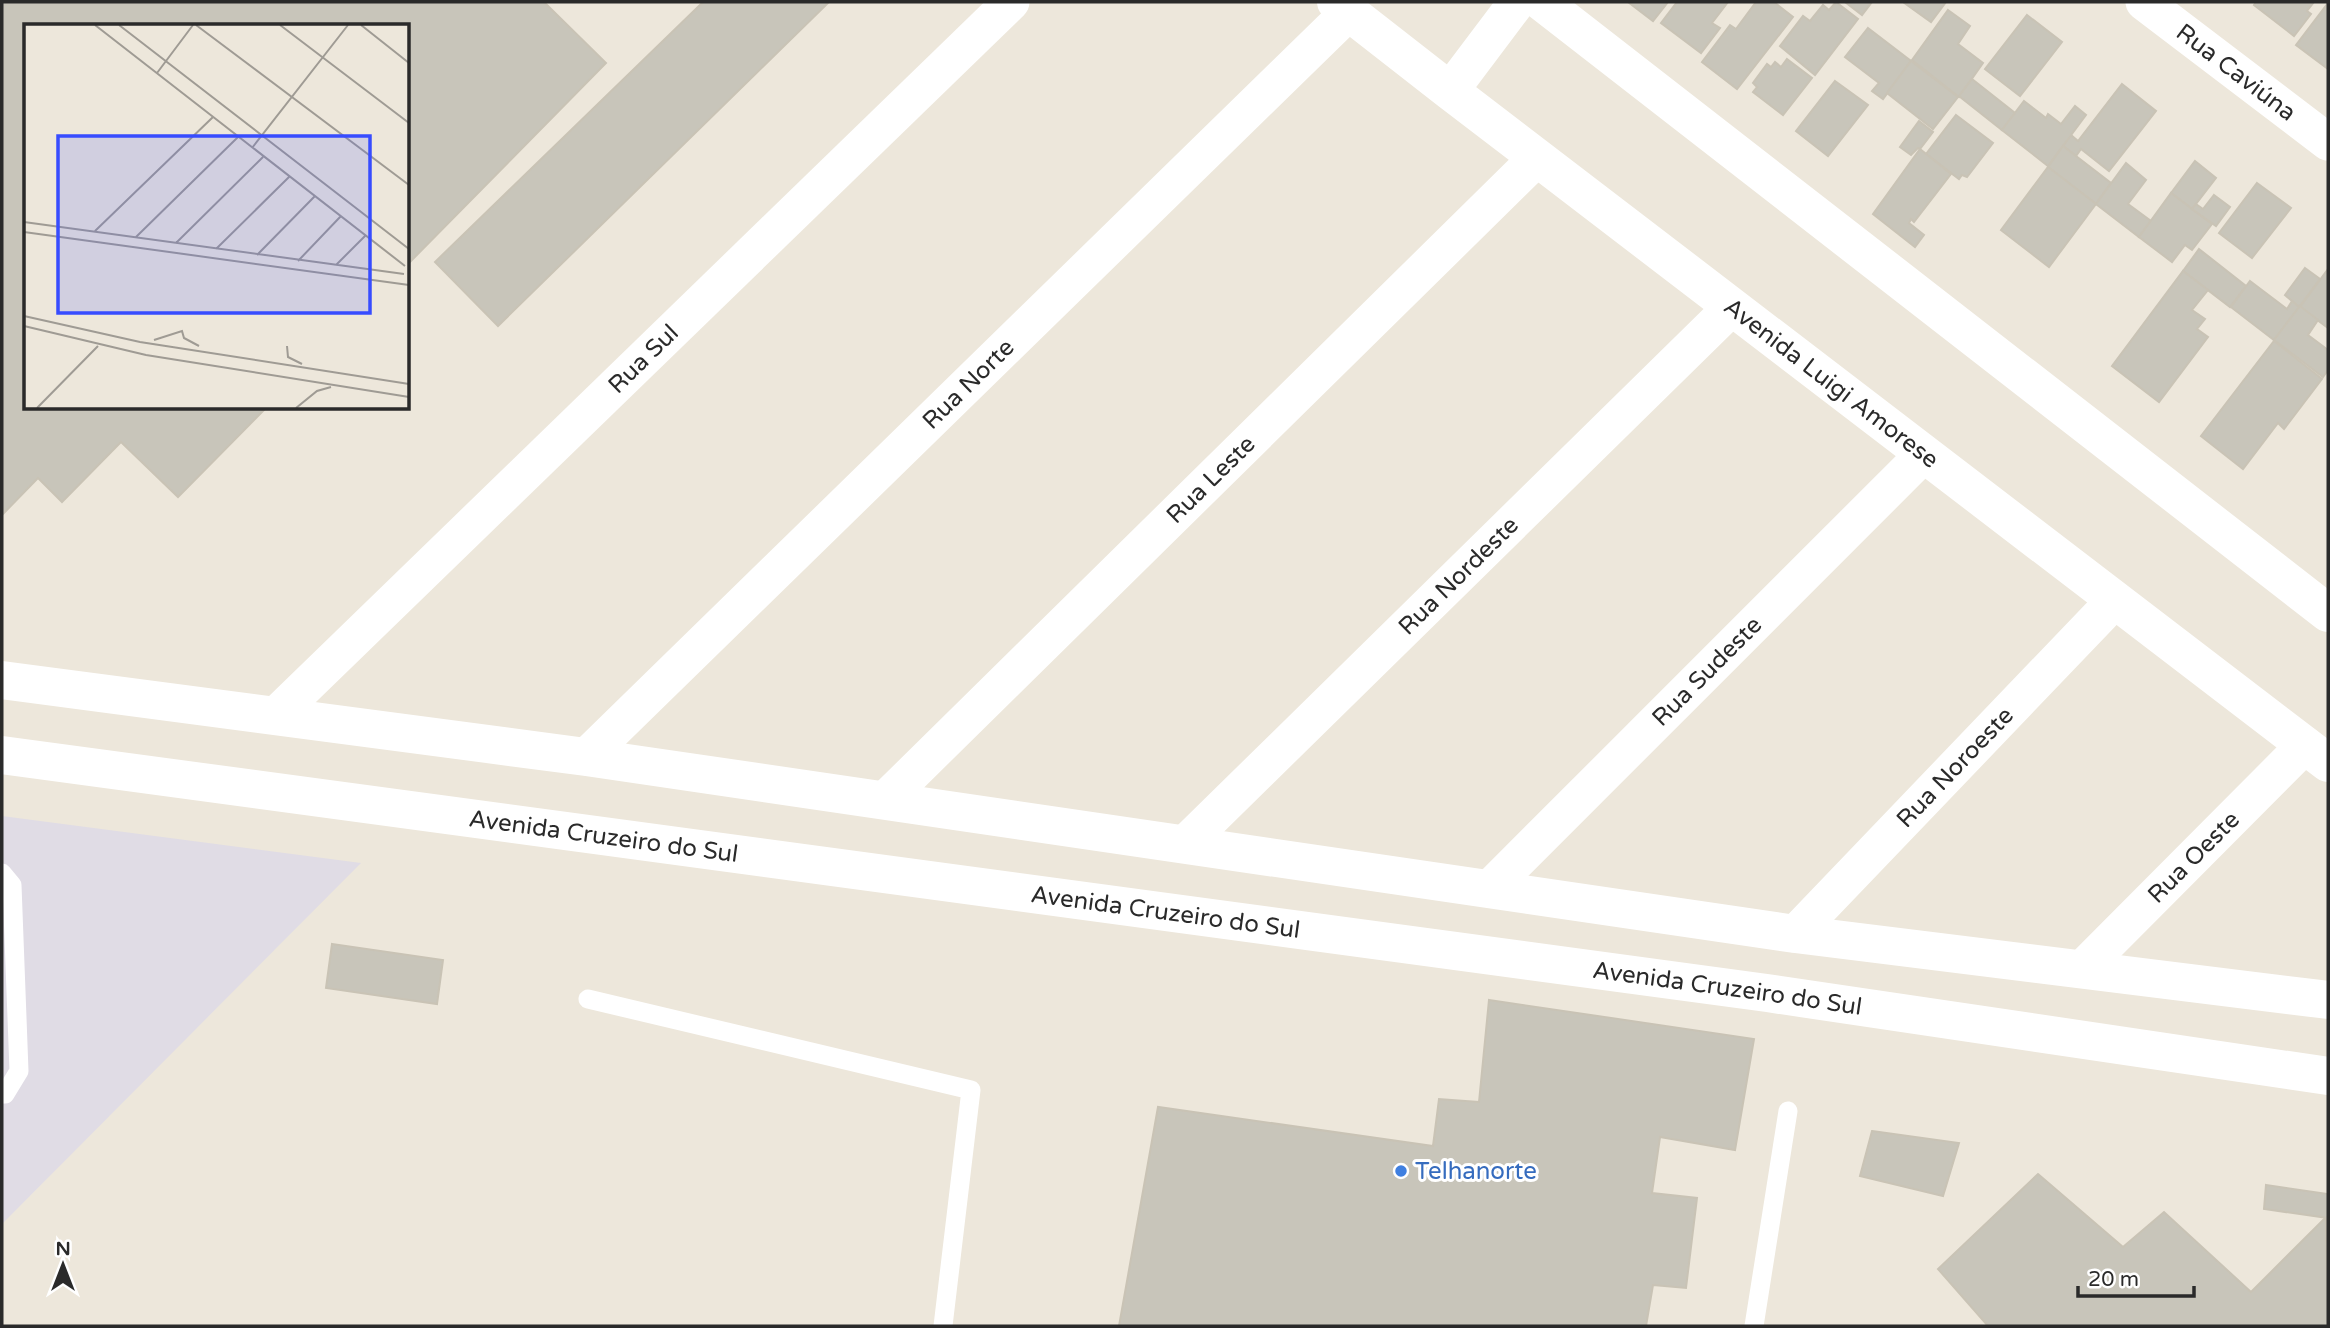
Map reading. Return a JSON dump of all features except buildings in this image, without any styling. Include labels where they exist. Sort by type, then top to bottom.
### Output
[{"type":"street","name":"Rua Sul","points":[[275,716],[1011,2]]},
{"type":"street","points":[[1450,92],[1517,2]]},
{"type":"street","points":[[1542,2],[2328,613]]},
{"type":"street","name":"Rua Caviúna","points":[[2144,2],[2328,142]]},
{"type":"street","name":"Avenida Luigi Amorese","points":[[1343,7],[1450,92],[2316,754]]},
{"type":"street","name":"Rua Norte","points":[[586,757],[1343,7]]},
{"type":"street","name":"Rua Leste","points":[[885,800],[1537,158]]},
{"type":"street","name":"Rua Nordeste","points":[[1185,844],[1732,307]]},
{"type":"street","name":"Rua Sudeste","points":[[1489,889],[1924,454]]},
{"type":"street","name":"Rua Noroeste","points":[[1795,934],[2115,600]]},
{"type":"street","points":[[2,680],[586,757],[1795,934],[2328,1000]]},
{"type":"street","name":"Rua Oeste","points":[[2082,969],[2316,754]]},
{"type":"street","name":"Avenida Cruzeiro do Sul","points":[[2,755],[1767,993],[2328,1076]]},
{"type":"lane","points":[[2,873],[12,885],[19,1071],[5,1094],[2,1094]]},
{"type":"lane","points":[[588,999],[971,1090],[943,1326]]},
{"type":"lane","points":[[1754,1326],[1788,1111]]},
{"type":"shaded area","points":[[2,816],[361,863],[2,1224]]},
{"type":"place","name":"Telhanorte","points":[[1401,1171]]}]
